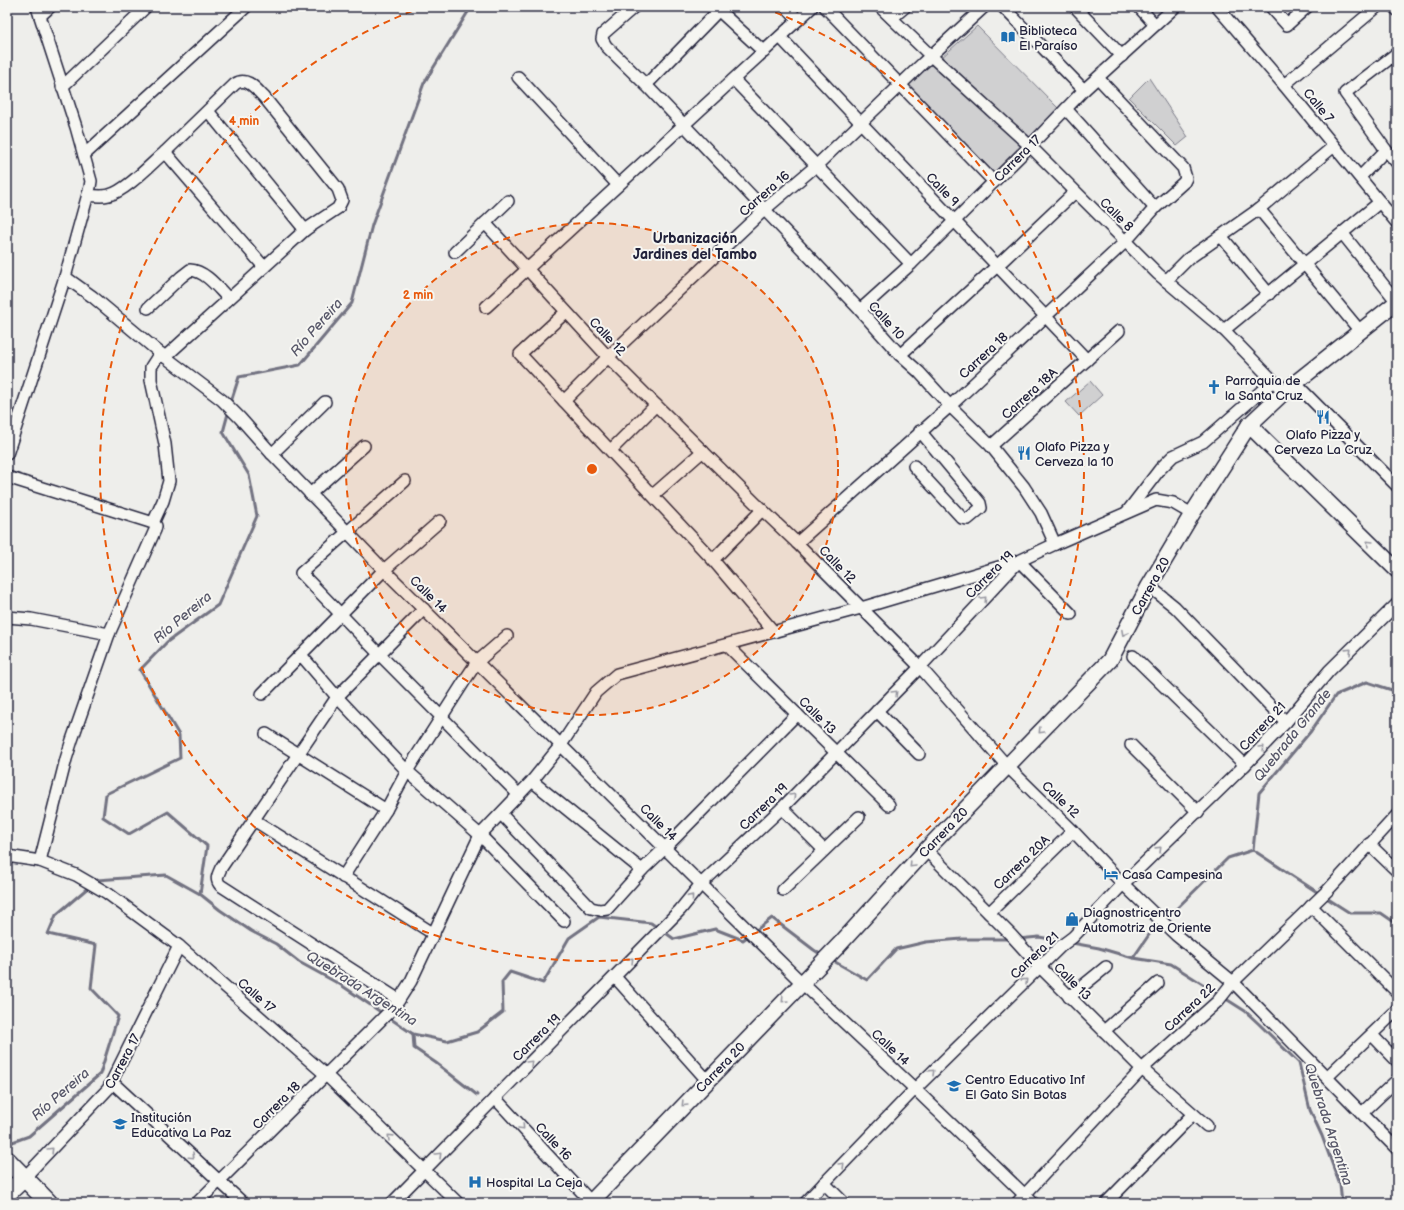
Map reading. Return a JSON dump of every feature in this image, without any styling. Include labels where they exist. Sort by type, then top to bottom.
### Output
[{"type":"main road","name":"Carrera 20","points":[[591,1203],[926,850],[1110,660],[1149,586],[1192,514],[1249,425],[1284,385],[1360,331],[1397,302]]},
{"type":"main road","points":[[1249,425],[1397,570]]},
{"type":"main road","points":[[7,1160],[49,1203]]},
{"type":"main road","name":"Carrera 17","points":[[7,1194],[24,1178]]},
{"type":"street","points":[[7,454],[9,437],[65,277],[91,180],[38,12],[50,7]]},
{"type":"street","points":[[62,87],[146,7]]},
{"type":"street","points":[[84,155],[246,7]]},
{"type":"street","name":"Calle 10","points":[[634,7],[603,34],[602,39],[606,46],[646,84],[684,126],[860,310],[900,355],[919,372],[950,406],[991,446],[1024,487],[1041,513],[1054,544]]},
{"type":"street","points":[[786,7],[798,20]]},
{"type":"street","points":[[486,307],[812,7]]},
{"type":"street","points":[[825,7],[994,182]]},
{"type":"street","name":"Calle 8","points":[[880,7],[931,56],[1030,146],[1166,282],[1224,330],[1397,486]]},
{"type":"street","points":[[892,18],[905,7]]},
{"type":"street","name":"Carrera 16","points":[[564,400],[764,210],[817,165],[984,7]]},
{"type":"street","points":[[1002,7],[1084,90]]},
{"type":"street","points":[[1075,7],[1122,56]]},
{"type":"street","points":[[1139,7],[1156,25]]},
{"type":"street","name":"Carrera 17","points":[[860,310],[911,264],[1084,90],[1175,7]]},
{"type":"street","name":"Calle 7","points":[[1217,7],[1284,85],[1397,223]]},
{"type":"street","points":[[1271,7],[1287,25],[1307,7]]},
{"type":"street","points":[[1284,85],[1378,7]]},
{"type":"street","points":[[1394,7],[1397,10]]},
{"type":"street","points":[[646,84],[717,9],[764,52]]},
{"type":"street","name":"Calle 9","points":[[780,37],[1087,360]]},
{"type":"street","points":[[1397,53],[1344,93],[1397,163]]},
{"type":"street","points":[[518,76],[618,185]]},
{"type":"street","name":"Carrera 18","points":[[797,543],[920,431],[950,406],[1125,242],[1155,208],[1184,182],[1186,178],[1184,168],[1098,78]]},
{"type":"street","points":[[734,80],[911,264]]},
{"type":"street","points":[[88,195],[110,195],[122,189],[165,152],[235,84],[242,81],[252,84],[264,97],[340,194],[342,200],[338,208],[305,230],[228,298],[176,348],[162,355],[151,367],[152,380],[165,444],[169,481],[163,501],[153,523]]},
{"type":"street","points":[[1066,109],[1155,208]]},
{"type":"street","points":[[208,111],[305,230]]},
{"type":"street","points":[[1166,282],[1188,259],[1259,209],[1334,146]]},
{"type":"street","points":[[1360,177],[1386,150]]},
{"type":"street","points":[[165,152],[264,267]]},
{"type":"street","points":[[900,355],[1075,192]]},
{"type":"street","points":[[455,252],[508,201]]},
{"type":"street","points":[[1224,330],[1380,202]]},
{"type":"street","points":[[1259,209],[1360,331]]},
{"type":"street","name":"Calle 12","points":[[485,223],[608,357],[797,543],[920,667],[1007,766],[1073,830],[1124,884],[1176,935],[1233,982],[1362,1113],[1396,1144]]},
{"type":"street","points":[[1342,234],[1397,302]]},
{"type":"street","points":[[1221,236],[1268,294]]},
{"type":"street","points":[[148,308],[181,276],[190,270],[200,272],[207,277],[228,298]]},
{"type":"street","name":"Calle 14","points":[[65,277],[92,297],[162,355],[222,400],[384,570],[701,884],[801,982],[915,1089],[1021,1199],[1033,1203]]},
{"type":"street","points":[[566,312],[520,354],[713,560],[774,632]]},
{"type":"street","name":"Carrera 18A","points":[[991,446],[1119,331]]},
{"type":"street","points":[[1126,513],[1160,469],[1173,456],[1203,442],[1284,385]]},
{"type":"street","points":[[272,454],[325,402]]},
{"type":"street","points":[[611,450],[656,405]]},
{"type":"street","points":[[914,466],[962,518],[968,519],[981,508],[980,503],[920,431]]},
{"type":"street","points":[[310,494],[364,446]]},
{"type":"street","points":[[653,495],[703,451]]},
{"type":"street","points":[[7,477],[153,523],[156,526],[109,634],[66,759],[40,861]]},
{"type":"street","points":[[405,481],[301,573],[378,654],[442,716],[519,795]]},
{"type":"street","name":"Carrera 19","points":[[392,1203],[661,930],[680,910],[701,884],[782,808],[920,667],[1019,561],[1054,544],[1156,500],[1173,503],[1192,514]]},
{"type":"street","points":[[713,560],[762,510]]},
{"type":"street","points":[[262,694],[384,570],[440,521]]},
{"type":"street","points":[[480,835],[532,781],[561,745],[596,692],[617,674],[861,608],[1019,561],[1071,614]]},
{"type":"street","points":[[1149,586],[1175,607],[1286,722]]},
{"type":"street","name":"Carrera 21","points":[[804,1203],[915,1089],[1061,946],[1073,937],[1124,884],[1245,765],[1286,722],[1329,671],[1397,604]]},
{"type":"street","points":[[397,1003],[227,890],[218,883],[216,877],[337,697],[424,609]]},
{"type":"street","points":[[7,616],[31,619],[109,634]]},
{"type":"street","points":[[343,877],[386,810],[407,771],[477,662],[507,636]]},
{"type":"street","name":"Calle 13","points":[[727,645],[889,805]]},
{"type":"street","points":[[301,655],[337,697],[407,771],[480,835],[564,920]]},
{"type":"street","points":[[1133,656],[1245,765]]},
{"type":"street","points":[[877,711],[919,754]]},
{"type":"street","points":[[501,814],[591,908],[600,910],[607,909],[642,870],[666,848],[797,714]]},
{"type":"street","points":[[266,734],[386,810]]},
{"type":"street","points":[[1131,745],[1198,812]]},
{"type":"street","points":[[532,781],[642,870]]},
{"type":"street","points":[[782,808],[824,850]]},
{"type":"street","name":"Carrera 22","points":[[1021,1199],[1142,1069],[1220,998],[1233,982],[1328,890],[1397,815]]},
{"type":"street","points":[[783,890],[859,817]]},
{"type":"street","points":[[254,820],[434,934]]},
{"type":"street","name":"Carrera 20A","points":[[989,913],[1073,830]]},
{"type":"street","name":"Carrera 18","points":[[198,1203],[374,1028],[397,1003],[411,981],[480,835]]},
{"type":"street","points":[[1369,844],[1397,871]]},
{"type":"street","name":"Calle 13","points":[[926,850],[989,913],[1040,968],[1142,1069],[1207,1126]]},
{"type":"street","name":"Calle 17","points":[[7,856],[40,861],[76,875],[107,893],[179,946],[326,1075],[458,1203]]},
{"type":"street","points":[[1314,903],[1397,992]]},
{"type":"street","name":"Carrera 17","points":[[24,1178],[108,1089],[179,946]]},
{"type":"street","points":[[1069,997],[1106,968]]},
{"type":"street","points":[[615,977],[707,1080]]},
{"type":"street","points":[[1104,1031],[1158,983]]},
{"type":"street","points":[[1327,1077],[1397,1010]]},
{"type":"street","points":[[1372,1035],[1397,1061]]},
{"type":"street","points":[[1362,1113],[1397,1080]]},
{"type":"street","points":[[112,1082],[243,1203]]},
{"type":"street","name":"Calle 16","points":[[496,1098],[591,1203]]},
{"type":"street","points":[[1106,1203],[1193,1114]]},
{"type":"street","points":[[824,1183],[844,1203]]},
{"type":"shaded area","points":[[977,26],[1060,110],[1030,139],[941,58]]},
{"type":"shaded area","points":[[931,63],[1023,148],[995,174],[908,84]]},
{"type":"shaded area","points":[[1149,78],[1188,137],[1177,146],[1129,98]]},
{"type":"shaded area","points":[[1090,381],[1102,395],[1079,416],[1066,402]]},
{"type":"waterway","name":"Río Pereira","points":[[230,405],[239,377],[300,365],[352,303],[372,225],[424,83],[471,7]]},
{"type":"waterway","name":"Río Pereira","points":[[94,883],[97,880],[166,875],[200,894],[207,846],[168,812],[129,834],[103,817],[106,794],[180,758],[179,735],[140,670],[167,642],[218,605],[257,516],[249,475],[223,432],[229,410]]},
{"type":"waterway","name":"Quebrada Grande","points":[[1253,850],[1259,793],[1311,731],[1336,695],[1367,682],[1395,691],[1397,689]]},
{"type":"waterway","points":[[1253,850],[1320,894]]},
{"type":"waterway","points":[[1165,920],[1228,858],[1253,850]]},
{"type":"waterway","name":"Río Pereira","points":[[7,1144],[29,1136],[100,1074],[118,1016],[91,988],[96,945],[48,934],[56,915],[90,886]]},
{"type":"waterway","name":"Quebrada Argentina","points":[[200,894],[220,910],[251,931],[276,944],[299,962],[341,985],[413,1034],[447,1041],[477,1032],[503,1012],[502,982],[510,972],[543,983],[569,938],[599,917],[651,923],[658,928]]},
{"type":"waterway","points":[[1325,897],[1350,913],[1381,913],[1397,924]]},
{"type":"waterway","name":"Quebrada Argentina","points":[[663,931],[674,939],[715,929],[743,940],[772,918],[823,956]]},
{"type":"waterway","points":[[1133,958],[1153,929],[1160,923]]},
{"type":"waterway","name":"Quebrada Argentina","points":[[1018,939],[1039,937],[1062,941]]},
{"type":"waterway","name":"Quebrada Argentina","points":[[830,959],[867,980],[896,949],[926,942],[962,939],[1011,939]]},
{"type":"waterway","name":"Quebrada Argentina","points":[[1072,943],[1099,948],[1133,958],[1171,964],[1245,1011],[1259,1024],[1299,1063],[1310,1110],[1322,1136],[1340,1185],[1342,1203]]},
{"type":"waterway","points":[[413,1034],[414,1048],[477,1095]]},
{"type":"place","name":"Biblioteca El Paraíso","points":[[1008,37]]},
{"type":"place","name":"Parroquia de la Santa Cruz","points":[[1214,387]]},
{"type":"place","name":"Olafo Pizza y Cerveza La Cruz","points":[[1323,417]]},
{"type":"place","name":"Olafo Pizza y Cerveza la 10","points":[[1024,453]]},
{"type":"place","name":"Casa Campesina","points":[[1111,874]]},
{"type":"place","name":"Diagnostricentro Automotriz de Oriente","points":[[1072,919]]},
{"type":"place","name":"Centro Educativo Inf El Gato Sin Botas","points":[[954,1086]]},
{"type":"place","name":"Institución Educativa La Paz","points":[[120,1124]]},
{"type":"place","name":"Hospital La Ceja","points":[[475,1182]]},
{"type":"district","name":"Urbanización Jardines del Tambo","points":[[695,246]]}]
